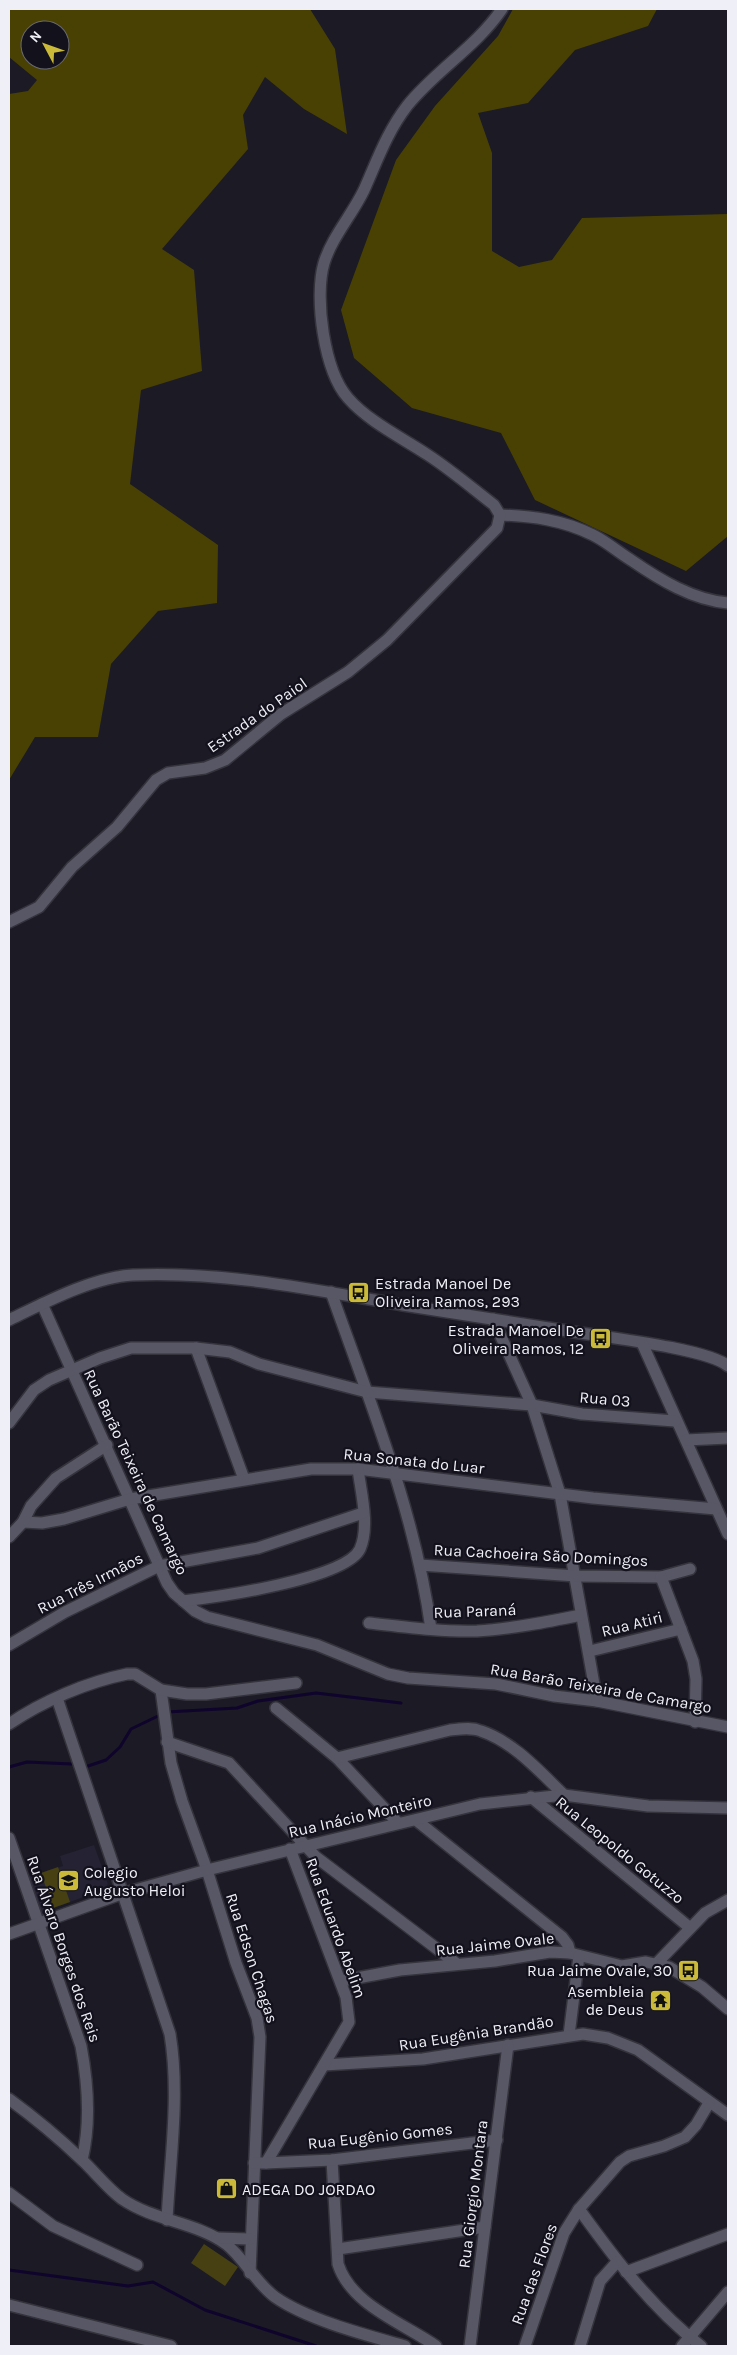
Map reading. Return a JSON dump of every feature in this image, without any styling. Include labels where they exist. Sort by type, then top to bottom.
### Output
[{"type":"street","points":[[502,9],[485,31],[426,84],[392,128],[355,207],[331,247],[324,264],[320,291],[324,336],[330,363],[346,397],[361,411],[430,456],[497,510],[542,518],[581,529],[606,543],[652,574],[683,590],[704,599],[728,603]]},
{"type":"street","name":"Estrada do Paiol","points":[[9,922],[39,907],[72,867],[117,827],[156,780],[168,773],[205,768],[225,760],[281,714],[348,672],[387,640],[497,528],[497,510]]},
{"type":"street","points":[[9,1320],[42,1304],[100,1281],[132,1275],[231,1279],[330,1292],[642,1343],[727,1361]]},
{"type":"street","points":[[330,1292],[395,1473],[420,1565],[431,1629]]},
{"type":"street","name":"Rua Barão Teixeira de Camargo","points":[[42,1304],[107,1445],[167,1583],[195,1611],[207,1617],[317,1645],[388,1674],[408,1678],[496,1684],[554,1696],[597,1701],[695,1722],[728,1727]]},
{"type":"street","points":[[493,1319],[532,1405],[560,1494],[576,1576],[581,1616],[590,1651],[597,1701]]},
{"type":"street","points":[[642,1343],[675,1421],[686,1440],[728,1534]]},
{"type":"street","name":"Rua 03","points":[[9,1423],[34,1390],[72,1370],[131,1348],[196,1348],[230,1352],[259,1364],[366,1392],[532,1405],[582,1414],[675,1421]]},
{"type":"street","points":[[196,1348],[244,1479]]},
{"type":"street","points":[[686,1440],[728,1438]]},
{"type":"street","points":[[9,1537],[23,1522],[32,1506],[56,1478],[107,1445]]},
{"type":"street","name":"Rua Sonata do Luar","points":[[23,1522],[42,1523],[64,1519],[130,1498],[311,1469],[358,1469],[560,1494],[716,1508]]},
{"type":"street","points":[[184,1601],[254,1590],[292,1581],[352,1560],[358,1551],[364,1531],[358,1469]]},
{"type":"street","name":"Rua Três Irmãos","points":[[9,1645],[65,1612],[159,1566],[258,1548],[363,1513]]},
{"type":"street","name":"Rua Cachoeira São Domingos","points":[[420,1565],[576,1576],[661,1577],[690,1569]]},
{"type":"street","points":[[661,1577],[695,1669],[695,1722]]},
{"type":"street","name":"Rua Paraná","points":[[369,1623],[448,1631],[494,1630],[581,1616]]},
{"type":"street","name":"Rua Atiri","points":[[590,1651],[681,1629]]},
{"type":"street","points":[[9,1724],[24,1713],[57,1698],[128,1674],[135,1674],[161,1690],[206,1694],[296,1683]]},
{"type":"street","name":"Rua Edson Chagas","points":[[161,1690],[167,1742],[182,1801],[207,1870],[236,1963],[257,2018],[260,2037],[250,2273]]},
{"type":"street","points":[[57,1698],[121,1894],[170,2034],[173,2052],[173,2126],[166,2220]]},
{"type":"street","points":[[276,1708],[337,1758],[398,1822]]},
{"type":"street","points":[[337,1758],[450,1730],[466,1728],[481,1731],[499,1740],[530,1762],[564,1795]]},
{"type":"street","points":[[167,1742],[229,1763],[253,1787],[304,1845],[325,1864],[457,1964]]},
{"type":"street","name":"Rua Inácio Monteiro","points":[[9,1934],[121,1894],[207,1870],[398,1822],[416,1820],[480,1804],[531,1797],[564,1795],[648,1806],[728,1808]]},
{"type":"street","name":"Rua Leopoldo Gotuzzo","points":[[531,1797],[689,1927]]},
{"type":"street","points":[[416,1820],[562,1937],[568,1945],[574,1954],[569,2035]]},
{"type":"street","name":"Rua Álvaro Borges dos Reis","points":[[9,1838],[37,1924],[81,2046],[84,2064],[87,2122],[82,2160]]},
{"type":"street","name":"Rua Eduardo Abelim","points":[[266,2162],[349,2022],[346,1997],[290,1849]]},
{"type":"street","points":[[657,1963],[689,1927],[705,1913],[728,1900]]},
{"type":"street","name":"Rua Jaime Ovale","points":[[340,1981],[400,1970],[495,1961],[550,1952],[574,1954],[622,1966],[657,1963],[681,1973],[728,2008]]},
{"type":"street","name":"Rua Eugênia Brandão","points":[[324,2065],[423,2059],[569,2035],[595,2036],[626,2044],[728,2115]]},
{"type":"street","name":"Rua Giorgio Montara","points":[[470,2346],[508,2045]]},
{"type":"street","points":[[9,2100],[49,2130],[121,2198],[137,2208],[215,2237],[228,2246],[250,2273],[274,2296],[292,2307],[342,2327],[405,2346]]},
{"type":"street","name":"Rua das Flores","points":[[525,2346],[564,2233],[579,2210],[620,2162],[629,2156],[664,2146],[685,2137],[696,2125],[710,2103]]},
{"type":"street","name":"Rua Eugênio Gomes","points":[[266,2162],[332,2160],[497,2140]]},
{"type":"street","points":[[332,2160],[338,2264],[341,2274],[349,2285],[386,2315],[436,2346]]},
{"type":"street","points":[[254,2163],[266,2162]]},
{"type":"street","points":[[9,2193],[53,2226],[137,2266]]},
{"type":"street","points":[[579,2210],[617,2262],[663,2313],[686,2342],[701,2346]]},
{"type":"street","points":[[338,2249],[485,2228]]},
{"type":"street","points":[[626,2272],[728,2234]]},
{"type":"street","points":[[215,2237],[250,2239]]},
{"type":"street","points":[[580,2346],[600,2281],[617,2262]]},
{"type":"street","points":[[686,2342],[728,2292]]},
{"type":"street","points":[[9,2305],[170,2346]]},
{"type":"shaded area","points":[[9,9],[310,9],[335,49],[347,134],[304,109],[265,77],[243,115],[248,149],[162,249],[194,270],[202,371],[141,390],[130,484],[218,545],[217,603],[158,611],[111,664],[98,737],[35,737],[9,780],[9,94],[28,91],[37,80],[25,70],[70,70],[70,20],[20,20],[20,66],[9,57]]},
{"type":"shaded area","points":[[513,9],[657,9],[648,26],[575,50],[528,103],[478,113],[492,153],[492,251],[519,267],[552,260],[582,218],[728,214],[728,536],[686,571],[535,500],[501,433],[412,408],[354,358],[341,310],[396,160],[435,106],[498,36]]},
{"type":"shaded area","name":"Colegio Augusto Heloi","points":[[94,1845],[108,1884],[105,1889],[43,1912],[39,1910],[28,1877],[63,1866],[60,1856]]},
{"type":"shaded area","points":[[58,1867],[70,1902],[53,1908],[41,1873]]},
{"type":"shaded area","points":[[204,2244],[238,2267],[225,2286],[191,2263]]},
{"type":"waterway","points":[[167,1712],[237,1708],[258,1701],[316,1693],[401,1703]]},
{"type":"waterway","points":[[88,1766],[106,1760],[120,1747],[131,1729],[158,1716]]},
{"type":"waterway","points":[[9,1767],[27,1762],[72,1764]]},
{"type":"waterway","points":[[9,2270],[128,2286],[153,2282],[205,2310],[316,2346]]},
{"type":"place","name":"Estrada Manoel De Oliveira Ramos, 293","points":[[359,1292]]},
{"type":"place","name":"Estrada Manoel De Oliveira Ramos, 12","points":[[600,1339]]},
{"type":"place","name":"Colegio Augusto Heloi","points":[[68,1881]]},
{"type":"place","name":"Rua Jaime Ovale, 30","points":[[688,1970]]},
{"type":"place","name":"Asembleia de Deus","points":[[660,2000]]},
{"type":"place","name":"ADEGA DO JORDAO","points":[[226,2189]]}]
